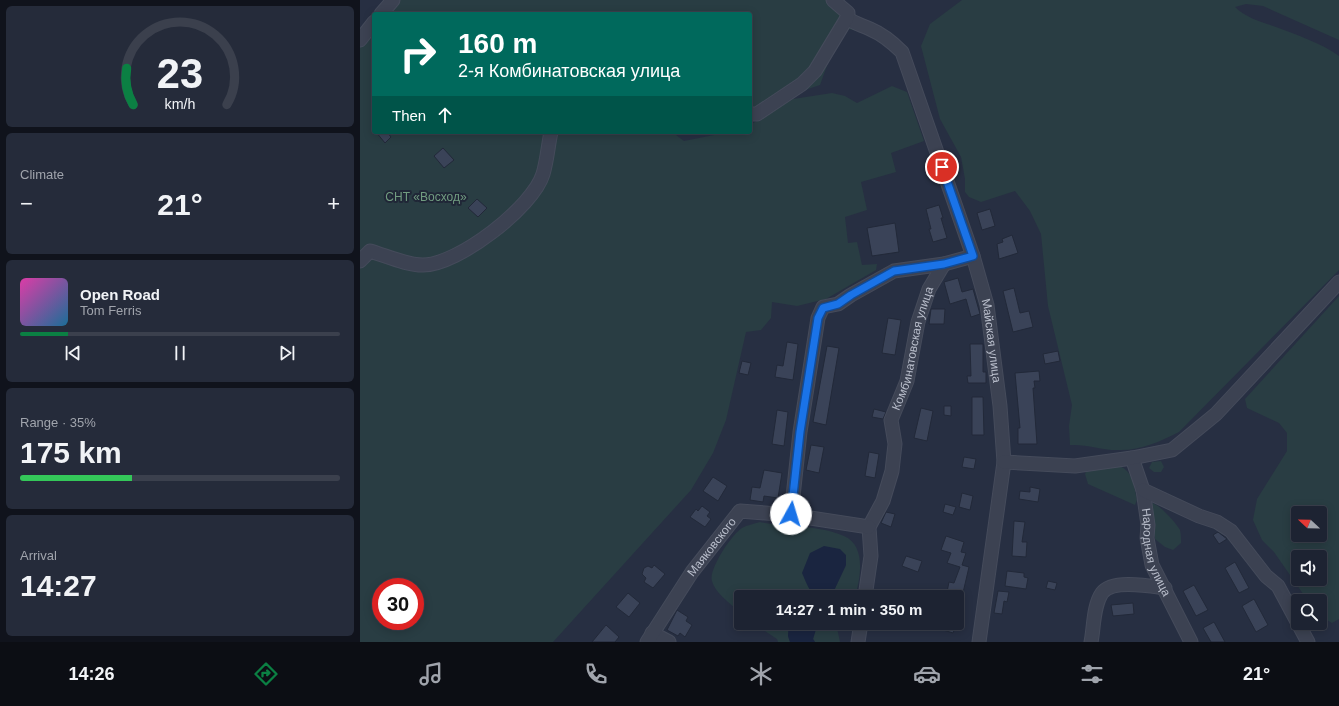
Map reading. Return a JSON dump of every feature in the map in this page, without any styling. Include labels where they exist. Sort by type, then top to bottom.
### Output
[{"type":"street","points":[[383,12],[393,0]]},
{"type":"street","points":[[752,114],[757,114],[802,84],[815,71],[827,55],[836,34],[847,18],[848,13],[833,0]]},
{"type":"street","name":"Майская улица","points":[[847,18],[857,25],[870,29],[892,42],[902,52],[973,256],[987,305],[1000,406],[1004,462],[979,642]]},
{"type":"street","points":[[360,40],[372,25]]},
{"type":"street","points":[[360,261],[370,251],[416,264],[433,264],[453,258],[504,223],[529,198],[543,175],[551,134]]},
{"type":"street","points":[[791,514],[800,432],[818,318],[823,308],[838,304],[894,271],[944,264],[973,256]]},
{"type":"street","name":"Комбинатовская улица","points":[[869,527],[883,501],[892,471],[895,444],[891,420],[907,381],[918,322],[928,289],[944,264]]},
{"type":"street","points":[[1004,462],[1075,466],[1132,458],[1172,450],[1216,414],[1339,282]]},
{"type":"street","name":"Народная улица","points":[[1132,458],[1143,490],[1148,525],[1147,538],[1152,565],[1165,588],[1191,642]]},
{"type":"street","points":[[1143,490],[1199,516],[1218,522],[1231,531],[1266,576],[1278,586],[1308,642]]},
{"type":"street","name":"Маяковского","points":[[669,642],[649,638],[692,572],[740,511],[791,514],[869,527]]},
{"type":"street","points":[[866,590],[871,556],[869,527]]},
{"type":"street","points":[[1091,642],[1097,604],[1102,593],[1110,588],[1122,585],[1145,585],[1165,588]]},
{"type":"street","points":[[858,642],[860,630]]},
{"type":"green space","points":[[393,0],[833,0],[862,32],[848,29],[837,38],[820,85],[799,92],[752,113],[752,12],[383,12]]},
{"type":"green space","points":[[962,0],[1339,0],[1339,40],[1263,6],[1246,4],[1235,7],[1249,17],[1309,40],[1325,47],[1339,56],[1339,270],[1179,432],[1172,436],[1149,445],[1125,450],[1111,450],[1082,445],[1070,445],[1069,426],[1072,405],[1048,306],[1041,234],[1030,211],[1015,191],[981,202],[969,197],[965,192],[965,179],[961,157],[940,119],[921,46],[930,24]]},
{"type":"green space","name":"СНТ «Восход»","points":[[372,25],[372,134],[676,134],[684,141],[719,134],[752,134],[752,124],[793,99],[832,93],[845,96],[857,103],[892,86],[907,92],[924,141],[891,153],[896,172],[861,182],[867,210],[845,217],[848,243],[857,242],[862,265],[877,264],[876,270],[826,299],[797,306],[772,302],[771,318],[761,330],[746,332],[726,420],[713,453],[691,490],[553,642],[360,642],[360,40]]},
{"type":"green space","points":[[1339,296],[1339,619],[1332,623],[1327,620],[1327,594],[1303,594],[1298,586],[1327,586],[1327,550],[1291,550],[1291,576],[1274,552],[1262,540],[1253,520],[1257,499],[1287,451],[1287,433],[1279,423],[1247,408],[1245,399]]},
{"type":"green space","points":[[1161,461],[1164,467],[1161,472],[1154,472],[1149,468],[1152,462]]},
{"type":"green space","points":[[1115,465],[1126,470],[1132,478],[1137,500],[1135,505],[1088,484],[1085,474],[1086,472]]},
{"type":"green space","points":[[1152,503],[1163,510],[1180,530],[1181,543],[1173,550],[1165,547],[1155,539],[1149,505]]},
{"type":"green space","points":[[760,522],[814,528],[835,532],[844,536],[856,547],[859,555],[860,572],[857,590],[834,590],[846,565],[818,590],[734,590],[734,607],[717,590],[712,581],[712,576],[717,561],[727,545],[742,528]]},
{"type":"green space","points":[[764,630],[788,630],[788,636],[790,642],[778,642],[777,639]]},
{"type":"green space","points":[[816,630],[837,630],[840,642],[815,642],[813,639]]},
{"type":"water","points":[[824,546],[840,549],[846,555],[846,565],[834,590],[809,589],[802,573],[810,553]]},
{"type":"water","points":[[788,630],[816,630],[813,639],[815,642],[790,642],[788,636]]},
{"type":"building","points":[[378,134],[389,134],[391,137],[385,143]]},
{"type":"building","points":[[443,148],[454,160],[444,168],[434,156]]},
{"type":"building","points":[[477,199],[487,208],[478,217],[468,208]]},
{"type":"building","points":[[939,205],[947,238],[933,242],[929,229],[931,229],[926,209]]},
{"type":"building","points":[[990,209],[995,226],[982,230],[977,213]]},
{"type":"building","points":[[895,223],[899,252],[872,256],[867,228]]},
{"type":"building","points":[[1012,235],[1018,253],[999,259],[997,244],[1003,242],[1002,239]]},
{"type":"building","points":[[958,278],[962,292],[973,289],[980,314],[971,317],[966,299],[950,304],[944,282]]},
{"type":"building","points":[[1014,288],[1020,313],[1029,311],[1033,327],[1013,332],[1003,291]]},
{"type":"building","points":[[931,309],[945,309],[944,324],[929,324]]},
{"type":"building","points":[[888,318],[901,320],[895,355],[882,353]]},
{"type":"building","points":[[787,342],[798,344],[793,380],[775,377],[777,365],[783,366]]},
{"type":"building","points":[[970,344],[983,344],[983,372],[986,372],[986,383],[968,383],[967,376],[971,376]]},
{"type":"building","points":[[827,346],[839,348],[826,425],[813,422]]},
{"type":"building","points":[[1058,351],[1060,361],[1045,364],[1043,354]]},
{"type":"building","points":[[742,361],[751,363],[748,375],[739,373]]},
{"type":"building","points":[[1039,371],[1040,381],[1034,381],[1035,388],[1033,388],[1037,444],[1018,444],[1018,428],[1020,428],[1015,373]]},
{"type":"building","points":[[972,397],[983,397],[984,435],[972,435]]},
{"type":"building","points":[[944,406],[951,406],[951,416],[944,415]]},
{"type":"building","points":[[921,408],[933,411],[927,441],[914,438]]},
{"type":"building","points":[[874,409],[886,412],[883,419],[872,417]]},
{"type":"building","points":[[777,410],[788,412],[784,446],[772,444]]},
{"type":"building","points":[[811,445],[824,447],[819,473],[806,470]]},
{"type":"building","points":[[869,452],[879,454],[875,478],[865,476]]},
{"type":"building","points":[[964,457],[976,459],[974,469],[962,467]]},
{"type":"building","points":[[764,470],[782,473],[778,498],[764,496],[763,502],[750,500],[752,487],[760,488]]},
{"type":"building","points":[[713,477],[727,486],[718,501],[703,491]]},
{"type":"building","points":[[1030,487],[1040,489],[1038,502],[1019,499],[1020,491],[1030,492]]},
{"type":"building","points":[[962,493],[973,496],[970,510],[959,507]]},
{"type":"building","points":[[945,504],[956,507],[953,515],[943,512]]},
{"type":"building","points":[[702,506],[710,512],[707,516],[711,519],[705,527],[690,517],[696,509],[698,511]]},
{"type":"building","points":[[886,512],[895,514],[891,527],[881,523]]},
{"type":"building","points":[[1014,521],[1025,522],[1022,542],[1027,542],[1026,557],[1012,556]]},
{"type":"building","points":[[1218,532],[1227,539],[1219,544],[1213,535]]},
{"type":"building","points":[[946,536],[964,542],[961,552],[966,553],[962,565],[969,567],[964,590],[947,590],[949,582],[954,583],[960,567],[947,563],[951,553],[941,550]]},
{"type":"building","points":[[906,556],[922,561],[918,572],[902,566]]},
{"type":"building","points":[[1235,562],[1249,588],[1239,593],[1225,568]]},
{"type":"building","points":[[654,565],[665,574],[653,588],[644,582],[646,578],[642,574],[644,568],[648,566],[652,568]]},
{"type":"building","points":[[1007,571],[1024,573],[1024,577],[1028,578],[1026,589],[1005,586]]},
{"type":"building","points":[[1048,581],[1057,583],[1055,590],[1046,588]]},
{"type":"building","points":[[1194,585],[1208,610],[1196,616],[1183,591]]},
{"type":"building","points":[[998,591],[1009,592],[1007,602],[1004,601],[1002,614],[994,613]]},
{"type":"building","points":[[628,593],[640,603],[629,617],[616,607]]},
{"type":"building","points":[[1254,599],[1268,625],[1256,632],[1242,606]]},
{"type":"building","points":[[1133,603],[1134,614],[1113,616],[1111,605]]},
{"type":"building","points":[[677,610],[688,617],[686,621],[692,625],[685,637],[680,633],[678,636],[667,630]]},
{"type":"building","points":[[1214,622],[1225,642],[1211,642],[1203,628]]},
{"type":"building","points":[[606,625],[619,637],[615,642],[592,642]]},
{"type":"building","points":[[943,630],[954,630],[953,633]]},
{"type":"route","points":[[791,514],[800,430],[818,318],[823,308],[838,304],[894,271],[944,264],[973,256],[942,167]]}]
